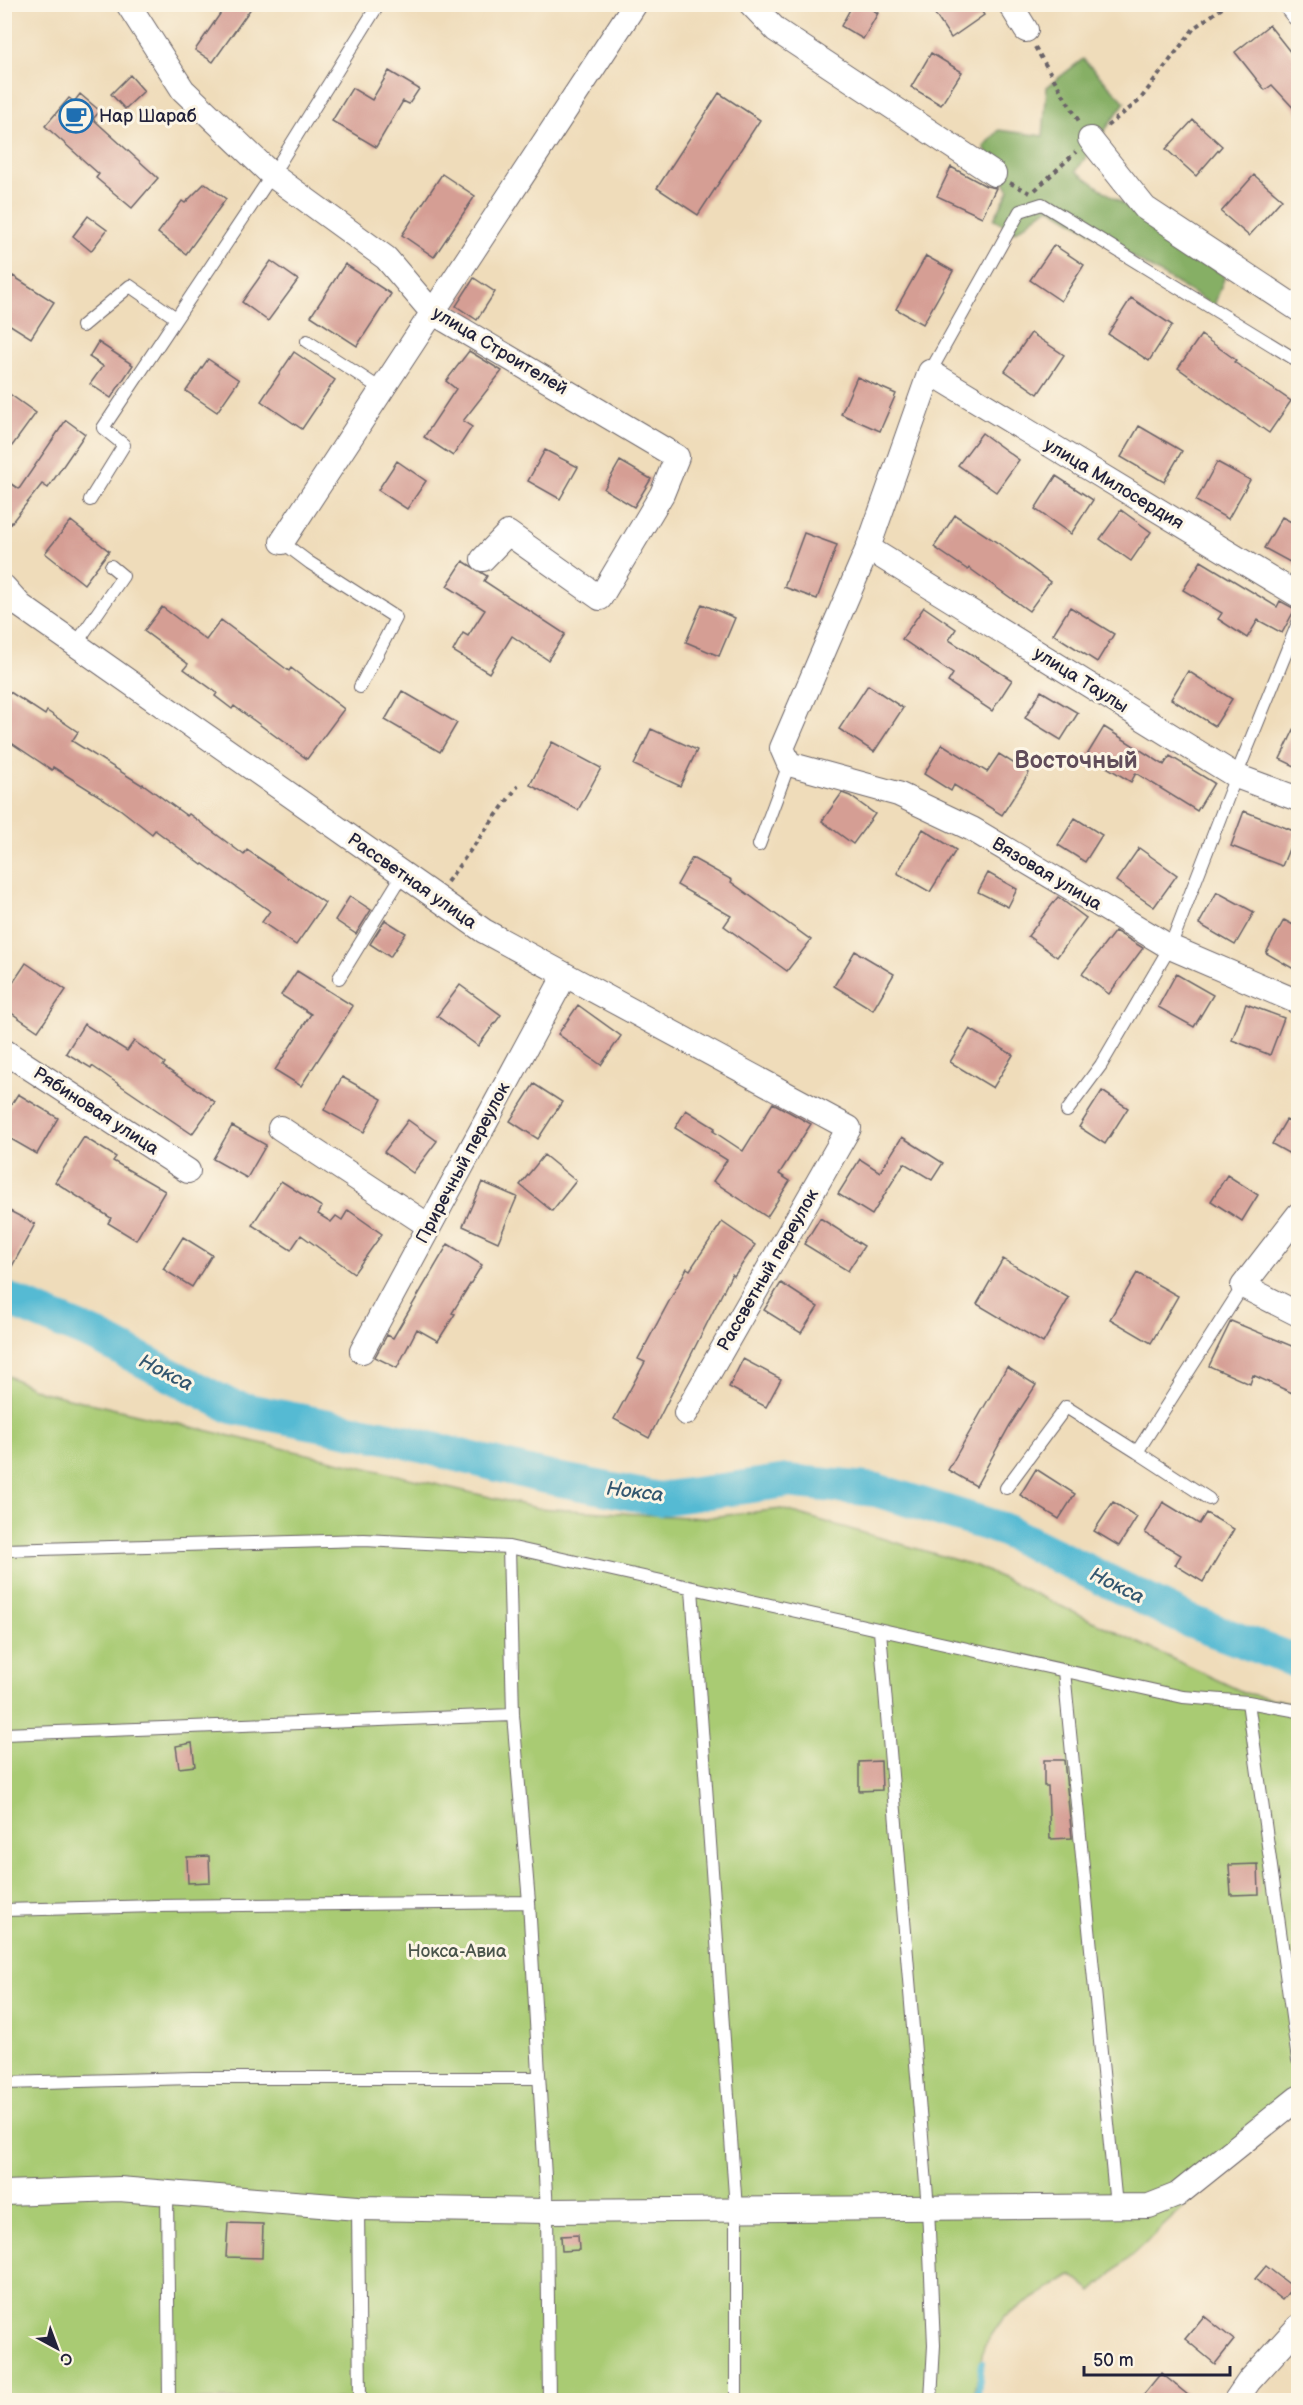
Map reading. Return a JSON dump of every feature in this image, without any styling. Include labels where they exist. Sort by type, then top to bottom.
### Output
[{"type":"street","name":"улица Строителей","points":[[128,4],[183,90],[272,175],[386,258],[432,312],[677,457],[662,494],[600,598],[508,533],[483,560]]},
{"type":"street","points":[[282,542],[635,4]]},
{"type":"street","points":[[750,4],[776,30],[994,174]]},
{"type":"street","points":[[1010,4],[1026,30]]},
{"type":"street","points":[[1290,4],[1299,15]]},
{"type":"street","points":[[1090,139],[1145,208],[1299,309]]},
{"type":"street","points":[[789,764],[783,748],[868,548],[930,372]]},
{"type":"street","name":"улица Милосердия","points":[[930,372],[1299,595]]},
{"type":"street","name":"улица Таулы","points":[[868,548],[1236,776],[1299,799]]},
{"type":"street","name":"Рассветная улица","points":[[4,587],[21,606],[484,931],[849,1128]]},
{"type":"street","name":"Вязовая улица","points":[[789,764],[898,794],[972,829],[1170,947],[1299,1002]]},
{"type":"street","name":"Приречный переулок","points":[[362,1351],[565,975]]},
{"type":"street","name":"Рябиновая улица","points":[[4,1051],[188,1170]]},
{"type":"street","points":[[280,1128],[429,1226]]},
{"type":"street","name":"Рассветный переулок","points":[[686,1413],[849,1128]]},
{"type":"street","points":[[1299,1215],[1243,1286],[1299,1314]]},
{"type":"street","points":[[4,2193],[118,2189],[358,2208],[547,2211],[1149,2206],[1177,2196],[1299,2098]]},
{"type":"street","points":[[1236,2400],[1250,2381],[1299,2327]]},
{"type":"lane","points":[[90,500],[124,445],[103,428],[272,175],[378,5]]},
{"type":"lane","points":[[930,372],[1020,211],[1042,204],[1299,361]]},
{"type":"lane","points":[[81,326],[130,286],[176,318]]},
{"type":"lane","points":[[307,341],[381,389]]},
{"type":"lane","points":[[282,542],[310,563],[396,618],[360,687]]},
{"type":"lane","points":[[76,644],[123,576],[111,566]]},
{"type":"lane","points":[[1067,1112],[1101,1065],[1170,947],[1236,776],[1299,623]]},
{"type":"lane","points":[[759,845],[789,764]]},
{"type":"lane","points":[[339,978],[403,874]]},
{"type":"lane","points":[[1137,1452],[1243,1286]]},
{"type":"lane","points":[[1006,1488],[1066,1407],[1209,1499]]},
{"type":"lane","points":[[4,1550],[364,1540],[509,1547],[1183,1697],[1248,1702],[1299,1711]]},
{"type":"lane","points":[[509,1547],[513,1715],[529,1902],[547,2211],[549,2400]]},
{"type":"lane","points":[[692,1589],[736,2209],[736,2400]]},
{"type":"lane","points":[[880,1631],[928,2208],[934,2345],[931,2400]]},
{"type":"lane","points":[[1064,1671],[1116,2206]]},
{"type":"lane","points":[[1248,1702],[1299,2060]]},
{"type":"lane","points":[[4,1734],[513,1715]]},
{"type":"lane","points":[[4,1910],[529,1902]]},
{"type":"lane","points":[[4,2083],[192,2078],[539,2078]]},
{"type":"lane","points":[[167,2193],[169,2400]]},
{"type":"lane","points":[[358,2208],[360,2400]]},
{"type":"path","points":[[1020,211],[1031,194],[1090,139],[1139,101],[1195,27],[1228,4]]},
{"type":"path","points":[[1026,30],[1090,139]]},
{"type":"path","points":[[436,897],[518,786]]},
{"type":"green space","points":[[1083,59],[1125,102],[1076,171],[1225,276],[1214,306],[1049,207],[1015,232],[994,219],[1009,190],[984,147],[999,130],[1043,136],[1047,87]]},
{"type":"green space","name":"Нокса-Авиа","points":[[4,1374],[39,1391],[537,1508],[701,1518],[782,1509],[976,1566],[1245,1693],[1298,1704],[1298,2106],[1272,2125],[1092,2292],[1071,2275],[1004,2317],[984,2346],[973,2400],[5,2400]]},
{"type":"building","points":[[227,4],[254,4],[213,62],[195,50]]},
{"type":"building","points":[[853,4],[863,4],[878,13],[863,39],[841,26]]},
{"type":"building","points":[[928,4],[977,4],[984,15],[951,38]]},
{"type":"building","points":[[1269,25],[1299,63],[1299,114],[1272,85],[1265,90],[1235,52]]},
{"type":"building","points":[[931,53],[962,72],[941,105],[911,87]]},
{"type":"building","points":[[389,71],[419,89],[409,104],[403,101],[376,147],[332,121],[352,88],[372,100]]},
{"type":"building","points":[[130,75],[144,91],[125,109],[111,94]]},
{"type":"building","points":[[719,93],[760,120],[698,215],[657,188]]},
{"type":"building","points":[[80,94],[100,111],[93,119],[158,178],[132,208],[96,178],[99,174],[45,126],[69,98],[74,102]]},
{"type":"building","points":[[1193,120],[1222,146],[1196,176],[1166,149]]},
{"type":"building","points":[[951,167],[986,186],[996,188],[982,217],[937,196]]},
{"type":"building","points":[[442,174],[475,196],[434,257],[402,235]]},
{"type":"building","points":[[1254,175],[1282,199],[1249,236],[1221,212]]},
{"type":"building","points":[[205,183],[226,199],[186,254],[158,233],[182,201],[185,203]]},
{"type":"building","points":[[88,216],[107,230],[91,251],[73,236]]},
{"type":"building","points":[[1054,245],[1084,265],[1061,301],[1030,280]]},
{"type":"building","points":[[926,256],[953,271],[923,324],[896,309]]},
{"type":"building","points":[[271,261],[298,280],[268,321],[242,302]]},
{"type":"building","points":[[345,264],[391,294],[357,346],[311,316]]},
{"type":"building","points":[[13,276],[54,302],[31,338],[4,321],[4,289]]},
{"type":"building","points":[[474,278],[495,292],[477,320],[456,306]]},
{"type":"building","points":[[1131,298],[1172,325],[1149,361],[1108,334]]},
{"type":"building","points":[[1031,333],[1064,355],[1038,394],[1005,371]]},
{"type":"building","points":[[1201,335],[1236,360],[1234,362],[1291,401],[1269,433],[1178,368]]},
{"type":"building","points":[[98,342],[133,365],[111,398],[90,384],[103,366],[89,357]]},
{"type":"building","points":[[469,351],[502,371],[463,421],[472,427],[453,456],[424,437],[456,389],[446,381]]},
{"type":"building","points":[[294,352],[335,380],[302,429],[261,401]]},
{"type":"building","points":[[208,359],[239,380],[217,412],[186,391]]},
{"type":"building","points":[[857,377],[896,394],[880,431],[841,414]]},
{"type":"building","points":[[4,390],[36,413],[4,457]]},
{"type":"building","points":[[66,420],[85,434],[48,488],[42,484],[4,532],[4,479],[19,489]]},
{"type":"building","points":[[1139,426],[1182,451],[1164,482],[1121,457]]},
{"type":"building","points":[[982,433],[1019,460],[996,492],[958,465]]},
{"type":"building","points":[[545,450],[578,467],[560,499],[528,481]]},
{"type":"building","points":[[397,461],[426,481],[407,509],[378,490]]},
{"type":"building","points":[[620,461],[651,479],[634,507],[604,489]]},
{"type":"building","points":[[1217,462],[1250,480],[1228,519],[1196,501]]},
{"type":"building","points":[[1056,476],[1093,500],[1071,534],[1035,509]]},
{"type":"building","points":[[1121,510],[1151,532],[1131,561],[1100,539]]},
{"type":"building","points":[[955,515],[998,543],[1050,582],[1029,611],[969,568],[968,570],[934,547]]},
{"type":"building","points":[[1282,517],[1299,526],[1299,567],[1264,548]]},
{"type":"building","points":[[71,521],[109,551],[84,584],[45,553]]},
{"type":"building","points":[[804,533],[837,545],[817,599],[784,587]]},
{"type":"building","points":[[463,561],[487,576],[484,581],[565,634],[548,660],[512,636],[489,673],[453,651],[463,633],[468,636],[485,610],[447,586]]},
{"type":"building","points":[[1201,561],[1277,607],[1280,601],[1295,609],[1282,633],[1258,620],[1247,638],[1218,619],[1222,613],[1183,590]]},
{"type":"building","points":[[702,604],[735,618],[719,656],[686,642]]},
{"type":"building","points":[[162,607],[206,640],[221,620],[289,671],[291,668],[344,709],[307,759],[234,706],[232,709],[215,696],[217,693],[184,669],[188,664],[144,631]]},
{"type":"building","points":[[924,607],[956,629],[949,640],[1012,680],[992,711],[948,682],[953,674],[902,639]]},
{"type":"building","points":[[1070,607],[1114,634],[1097,662],[1053,634]]},
{"type":"building","points":[[1188,671],[1232,699],[1215,726],[1171,699]]},
{"type":"building","points":[[868,685],[903,708],[874,752],[839,729]]},
{"type":"building","points":[[4,688],[45,715],[47,711],[78,732],[72,741],[143,784],[187,816],[189,814],[244,855],[247,850],[325,903],[296,945],[262,922],[270,911],[155,830],[152,834],[120,809],[53,767],[52,770],[4,738]]},
{"type":"building","points":[[402,691],[457,723],[440,752],[385,720]]},
{"type":"building","points":[[1041,691],[1078,713],[1061,740],[1025,718]]},
{"type":"building","points":[[1299,719],[1299,768],[1280,759]]},
{"type":"building","points":[[1104,727],[1164,765],[1170,756],[1214,783],[1197,811],[1136,773],[1131,782],[1087,755]]},
{"type":"building","points":[[651,729],[697,750],[680,786],[634,765]]},
{"type":"building","points":[[552,742],[601,768],[578,810],[530,785]]},
{"type":"building","points":[[942,744],[987,772],[999,754],[1029,773],[1002,815],[954,785],[951,791],[924,774]]},
{"type":"building","points":[[842,793],[875,814],[853,844],[822,821]]},
{"type":"building","points":[[1244,811],[1296,832],[1282,866],[1231,846]]},
{"type":"building","points":[[1075,818],[1102,835],[1085,862],[1058,845]]},
{"type":"building","points":[[923,829],[956,850],[930,892],[897,873]]},
{"type":"building","points":[[1139,848],[1177,875],[1154,907],[1116,881]]},
{"type":"building","points":[[692,858],[732,880],[731,882],[811,940],[787,971],[724,926],[731,916],[677,885]]},
{"type":"building","points":[[988,873],[1017,889],[1008,907],[978,892]]},
{"type":"building","points":[[1217,892],[1254,912],[1235,945],[1199,924]]},
{"type":"building","points":[[350,896],[371,910],[356,934],[335,920]]},
{"type":"building","points":[[1058,897],[1086,918],[1057,957],[1028,936]]},
{"type":"building","points":[[385,920],[406,933],[390,957],[370,944]]},
{"type":"building","points":[[1284,920],[1299,928],[1299,972],[1266,953]]},
{"type":"building","points":[[1115,931],[1143,948],[1109,994],[1082,974]]},
{"type":"building","points":[[855,951],[894,974],[873,1010],[834,986]]},
{"type":"building","points":[[26,963],[66,990],[38,1031],[4,1008],[4,996]]},
{"type":"building","points":[[297,971],[353,1006],[301,1086],[275,1070],[311,1014],[281,995]]},
{"type":"building","points":[[1176,974],[1213,995],[1194,1027],[1158,1007]]},
{"type":"building","points":[[460,985],[501,1015],[478,1046],[437,1016]]},
{"type":"building","points":[[1246,1004],[1284,1018],[1270,1055],[1232,1040]]},
{"type":"building","points":[[578,1005],[621,1036],[601,1065],[558,1034]]},
{"type":"building","points":[[84,1024],[127,1051],[134,1041],[165,1063],[163,1066],[215,1102],[192,1134],[92,1066],[91,1068],[66,1053]]},
{"type":"building","points":[[970,1029],[1013,1055],[993,1088],[950,1062]]},
{"type":"building","points":[[342,1077],[382,1099],[364,1132],[324,1110]]},
{"type":"building","points":[[534,1084],[562,1102],[538,1139],[510,1121]]},
{"type":"building","points":[[1102,1091],[1128,1108],[1105,1144],[1079,1127]]},
{"type":"building","points":[[18,1094],[58,1118],[37,1154],[4,1135],[4,1116]]},
{"type":"building","points":[[773,1103],[811,1124],[779,1174],[790,1181],[767,1217],[713,1181],[727,1160],[675,1128],[686,1110],[715,1128],[713,1131],[743,1151]]},
{"type":"building","points":[[408,1120],[437,1141],[413,1173],[384,1152]]},
{"type":"building","points":[[1286,1120],[1299,1127],[1299,1159],[1272,1144]]},
{"type":"building","points":[[232,1126],[266,1145],[247,1178],[213,1159]]},
{"type":"building","points":[[84,1137],[116,1157],[113,1161],[165,1191],[136,1240],[108,1223],[111,1218],[55,1182]]},
{"type":"building","points":[[902,1137],[943,1163],[932,1180],[904,1163],[872,1215],[838,1194],[860,1159],[880,1172]]},
{"type":"building","points":[[544,1155],[576,1181],[552,1211],[520,1185]]},
{"type":"building","points":[[1227,1175],[1258,1195],[1242,1221],[1211,1201]]},
{"type":"building","points":[[281,1181],[322,1207],[318,1214],[331,1222],[336,1216],[342,1220],[348,1210],[382,1234],[354,1273],[301,1235],[291,1250],[252,1225]]},
{"type":"building","points":[[482,1182],[517,1197],[498,1242],[463,1226]]},
{"type":"building","points":[[4,1208],[35,1224],[4,1281]]},
{"type":"building","points":[[820,1218],[864,1246],[848,1271],[804,1244]]},
{"type":"building","points":[[722,1222],[755,1245],[734,1276],[732,1274],[649,1438],[614,1419],[645,1362],[638,1359],[687,1268],[690,1270]]},
{"type":"building","points":[[183,1237],[212,1255],[192,1287],[163,1269]]},
{"type":"building","points":[[448,1244],[482,1265],[452,1313],[455,1314],[438,1341],[417,1329],[397,1368],[375,1357],[387,1335],[393,1338]]},
{"type":"building","points":[[1003,1259],[1069,1298],[1043,1343],[977,1304]]},
{"type":"building","points":[[1137,1273],[1178,1296],[1151,1343],[1110,1319]]},
{"type":"building","points":[[781,1283],[818,1307],[801,1333],[764,1310]]},
{"type":"building","points":[[1231,1321],[1299,1349],[1299,1396],[1253,1375],[1250,1384],[1209,1366]]},
{"type":"building","points":[[743,1359],[781,1379],[766,1407],[729,1387]]},
{"type":"building","points":[[1007,1367],[1036,1385],[1010,1425],[976,1486],[948,1470]]},
{"type":"building","points":[[1036,1469],[1075,1494],[1059,1519],[1020,1495]]},
{"type":"building","points":[[1113,1502],[1137,1517],[1119,1546],[1094,1531]]},
{"type":"building","points":[[1163,1502],[1199,1524],[1206,1513],[1234,1529],[1203,1582],[1175,1565],[1181,1555],[1145,1533]]},
{"type":"building","points":[[192,1743],[195,1766],[179,1768],[176,1746]]},
{"type":"building","points":[[1044,1760],[1064,1760],[1072,1838],[1050,1839],[1048,1786],[1044,1786]]},
{"type":"building","points":[[881,1761],[882,1790],[859,1791],[859,1762]]},
{"type":"building","points":[[209,1856],[210,1882],[188,1883],[187,1857]]},
{"type":"building","points":[[1258,1864],[1259,1894],[1231,1895],[1229,1865]]},
{"type":"building","points":[[228,2223],[263,2224],[262,2258],[226,2257]]},
{"type":"building","points":[[578,2235],[579,2250],[562,2251],[561,2236]]},
{"type":"building","points":[[1266,2266],[1293,2287],[1282,2300],[1255,2279]]},
{"type":"building","points":[[1204,2316],[1234,2340],[1215,2364],[1185,2339]]},
{"type":"building","points":[[1161,2373],[1194,2400],[1139,2400]]},
{"type":"waterway","name":"Нокса","points":[[4,1298],[98,1337],[232,1407],[390,1438],[541,1476],[659,1499],[787,1481],[876,1490],[1002,1529],[1189,1621],[1298,1662]]},
{"type":"waterway","points":[[977,2400],[982,2363]]},
{"type":"place","name":"Нар Шараб","points":[[76,116]]},
{"type":"district","name":"Восточный","points":[[1076,760]]}]
